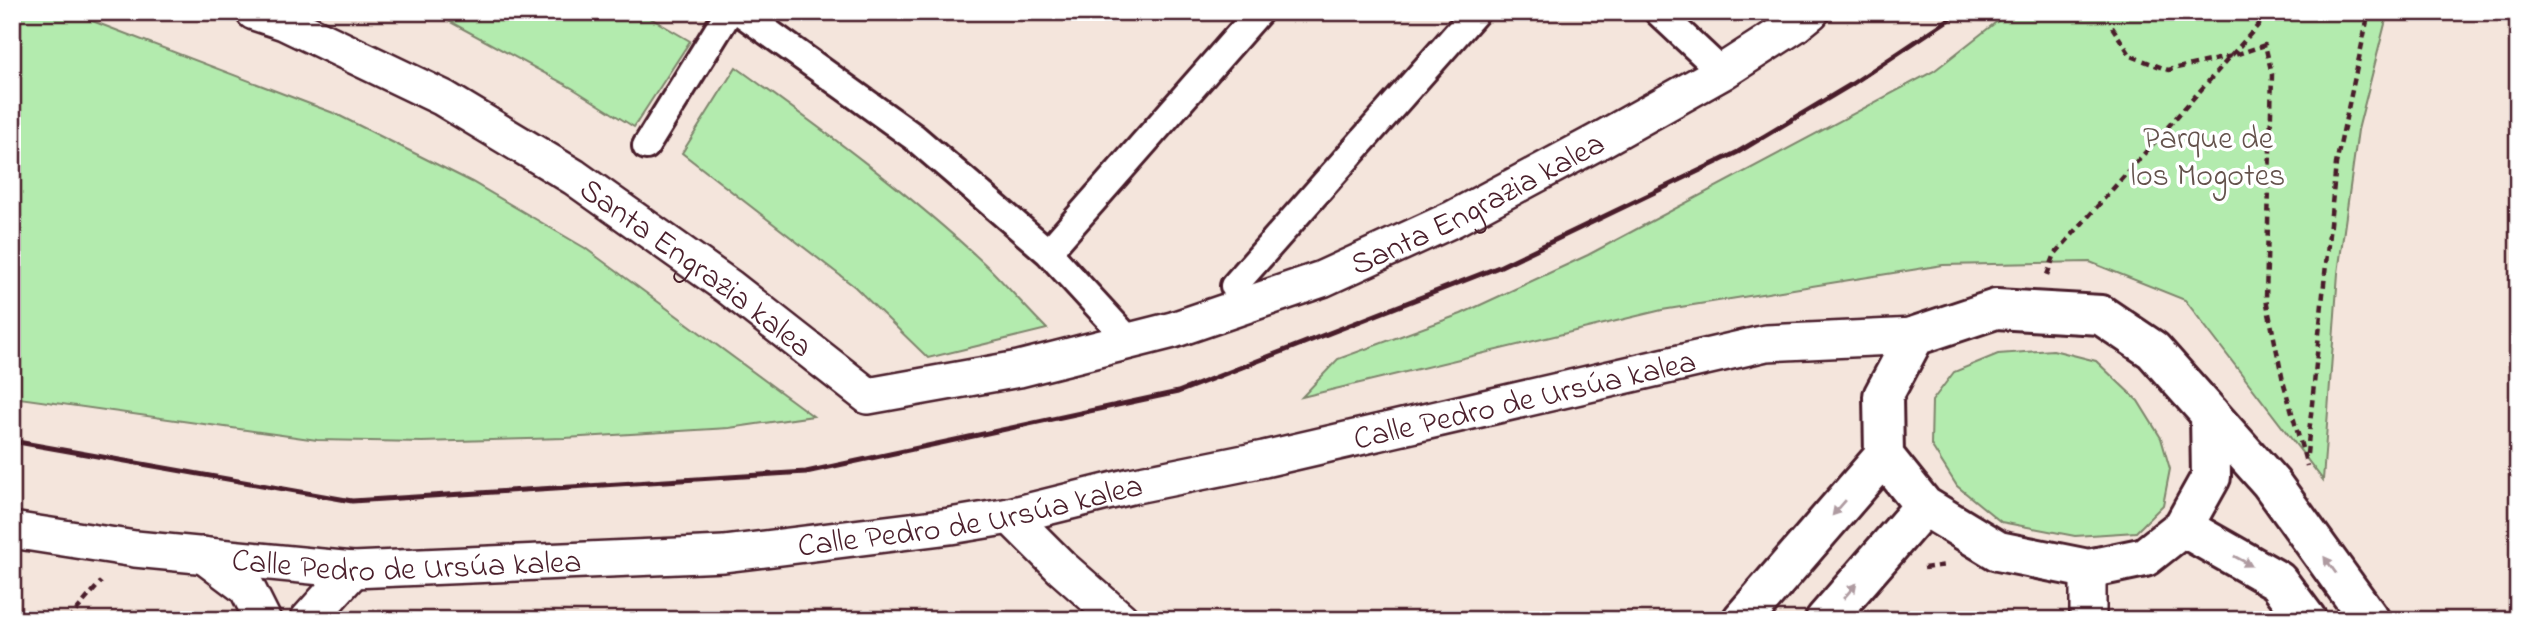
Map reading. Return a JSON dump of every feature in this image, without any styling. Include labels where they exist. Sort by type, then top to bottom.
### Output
[{"type":"street","points":[[646,146],[729,12]]},
{"type":"street","points":[[740,12],[914,137],[1048,252],[1130,341]]},
{"type":"street","points":[[1048,252],[1259,12]]},
{"type":"street","points":[[1234,286],[1476,12]]},
{"type":"street","points":[[1658,12],[1722,72]]},
{"type":"street","name":"Santa Engrazia kalea","points":[[275,16],[443,98],[573,177],[729,287],[868,396],[1020,369],[1173,330],[1322,279],[1453,219],[1722,72],[1806,15]]},
{"type":"street","points":[[2210,414],[2211,477],[2183,527],[2145,557],[2088,569],[1998,551],[1924,506],[1884,456],[1883,396],[1915,336],[1997,309],[2101,315],[2153,350],[2210,414],[2271,483],[2370,620]]},
{"type":"street","name":"Calle Pedro de Ursúa kalea","points":[[12,530],[135,549],[353,570],[724,554],[1010,516],[1131,486],[1277,456],[1766,344],[1915,336]]},
{"type":"street","points":[[1742,620],[1884,456]]},
{"type":"street","points":[[1825,620],[1924,506]]},
{"type":"street","points":[[1010,516],[1062,568],[1121,620]]},
{"type":"street","points":[[2183,527],[2278,581],[2307,620]]},
{"type":"street","points":[[203,555],[247,588],[263,620]]},
{"type":"street","points":[[2088,569],[2088,620]]},
{"type":"street","points":[[308,620],[353,570]]},
{"type":"path","points":[[2056,254],[2270,12]]},
{"type":"path","points":[[2307,470],[2306,458],[2336,164],[2370,12]]},
{"type":"path","points":[[2112,27],[2131,56],[2168,70],[2265,46],[2272,74],[2266,299],[2283,381],[2306,458]]},
{"type":"path","points":[[68,620],[101,582]]},
{"type":"green space","points":[[12,12],[68,12],[336,114],[472,182],[585,248],[813,416],[729,428],[565,438],[422,442],[317,440],[12,397]]},
{"type":"green space","points":[[432,12],[640,12],[690,41],[634,127],[572,88]]},
{"type":"green space","name":"Parque de los Mogotes","points":[[2009,12],[2388,12],[2358,130],[2338,273],[2323,480],[2185,300],[2090,262],[1943,265],[1662,310],[1302,397],[1338,359],[1461,314],[1588,255],[1934,71]]},
{"type":"green space","points":[[736,67],[833,138],[928,213],[988,267],[1047,329],[928,358],[855,287],[682,153]]},
{"type":"green space","points":[[2053,350],[2096,361],[2138,401],[2161,438],[2170,469],[2163,505],[2136,532],[2075,536],[2001,522],[1957,486],[1931,445],[1932,401],[1954,372],[1998,354]]},
{"type":"railway","points":[[12,441],[352,501],[806,472],[1178,392],[1499,267],[1738,152],[1852,84],[1960,12]]}]
